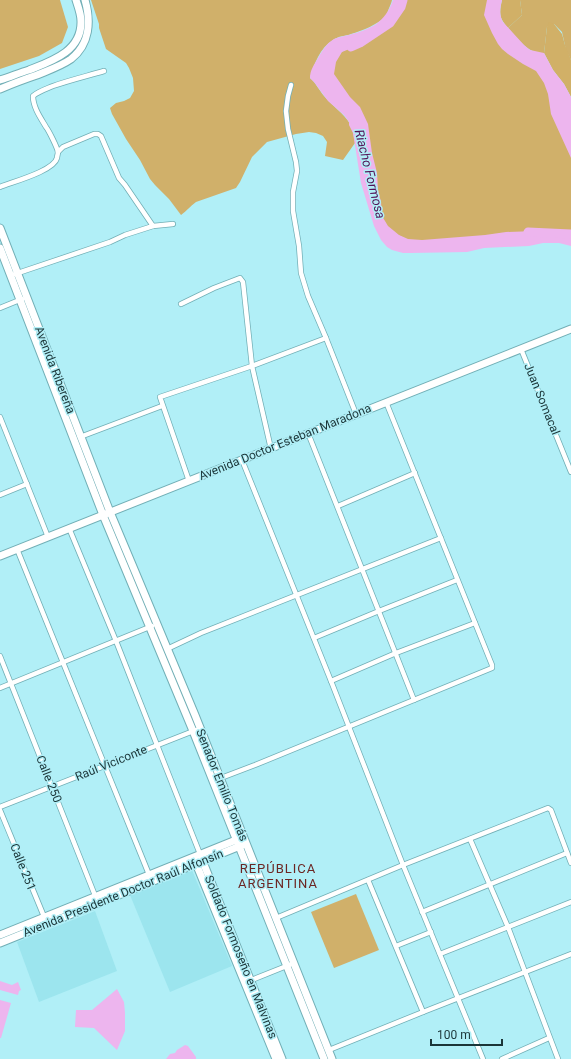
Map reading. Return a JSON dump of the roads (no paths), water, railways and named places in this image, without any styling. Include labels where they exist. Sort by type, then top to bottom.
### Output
[{"type":"main road","points":[[0,80],[58,58],[69,50],[79,36],[81,28],[81,19],[76,0]]},
{"type":"main road","points":[[0,89],[56,67],[71,58],[80,49],[88,28],[89,18],[84,0]]},
{"type":"main road","name":"Avenida Ribereña","points":[[0,228],[14,274],[106,514]]},
{"type":"main road","name":"Avenida Ribereña","points":[[0,248],[14,274]]},
{"type":"main road","name":"Avenida Doctor Esteban Maradona","points":[[0,556],[571,329]]},
{"type":"main road","name":"Senador Emilio Tomás","points":[[106,514],[154,626],[196,730],[220,778],[241,842],[332,1059]]},
{"type":"main road","name":"Senador Emilio Tomás","points":[[154,626],[167,649],[213,781],[276,918],[324,1059]]},
{"type":"main road","name":"Avenida Presidente Doctor Raúl Alfonsín","points":[[0,943],[45,921],[241,842]]},
{"type":"main road","name":"Soldado Formoseño en Malvinas","points":[[198,859],[282,1059]]},
{"type":"main road","name":"Avenida Presidente Doctor Raúl Alfonsín","points":[[0,935],[45,921]]},
{"type":"main road","name":"Soldado Formoseño en Malvinas","points":[[248,981],[276,1059]]},
{"type":"street","points":[[0,187],[43,171],[52,166],[57,160],[58,152],[36,108],[33,96],[45,89],[67,81],[104,72]]},
{"type":"street","points":[[291,85],[286,112],[297,171],[293,192],[292,211],[299,246],[301,273],[308,296],[356,414]]},
{"type":"street","points":[[58,152],[63,147],[94,134],[101,136],[119,178],[153,226]]},
{"type":"street","points":[[14,274],[153,226],[173,224]]},
{"type":"street","points":[[181,304],[214,288],[240,278],[243,282],[252,366],[271,448]]},
{"type":"street","points":[[0,308],[23,298]]},
{"type":"street","points":[[189,481],[160,397],[252,366],[326,338]]},
{"type":"street","name":"Juan Somacal","points":[[521,349],[571,472]]},
{"type":"street","points":[[213,781],[255,766],[492,668],[386,402]]},
{"type":"street","points":[[77,438],[162,406]]},
{"type":"street","points":[[0,417],[2,429],[27,484],[48,537]]},
{"type":"street","points":[[308,433],[414,700]]},
{"type":"street","points":[[242,460],[297,595],[403,865],[483,1059]]},
{"type":"street","points":[[338,506],[415,473]]},
{"type":"street","points":[[0,495],[27,484]]},
{"type":"street","points":[[69,528],[157,744],[198,859]]},
{"type":"street","points":[[167,649],[201,633],[441,538]]},
{"type":"street","points":[[17,549],[104,766],[151,878]]},
{"type":"street","points":[[314,638],[457,580]]},
{"type":"street","points":[[331,681],[396,653],[475,623]]},
{"type":"street","points":[[0,688],[154,626]]},
{"type":"street","name":"Calle 250","points":[[0,656],[97,900]]},
{"type":"street","name":"Raúl Viciconte","points":[[0,809],[52,786],[196,730]]},
{"type":"street","points":[[276,918],[403,865],[548,808],[551,810],[571,863]]},
{"type":"street","name":"Calle 251","points":[[0,809],[45,921]]},
{"type":"street","points":[[470,839],[508,927],[558,1059]]},
{"type":"street","points":[[422,912],[567,853]]},
{"type":"street","points":[[368,880],[423,1012]]},
{"type":"street","points":[[440,954],[571,902]]},
{"type":"street","points":[[396,946],[431,932]]},
{"type":"street","points":[[328,1050],[571,954]]},
{"type":"street","points":[[248,981],[291,964]]},
{"type":"street","points":[[502,1059],[549,1038]]},
{"type":"water","points":[[393,0],[405,0],[390,23],[359,45],[342,52],[336,62],[334,74],[350,97],[360,107],[368,124],[372,153],[377,173],[382,216],[388,226],[399,235],[408,239],[422,240],[506,232],[536,231],[571,234],[571,246],[559,243],[543,243],[529,246],[484,248],[467,252],[403,253],[392,250],[381,240],[374,226],[361,183],[353,133],[349,122],[344,115],[328,101],[310,78],[314,65],[329,43],[336,38],[364,30],[376,24],[386,14]]},
{"type":"water","points":[[487,0],[502,0],[500,11],[503,22],[530,50],[544,53],[553,70],[564,84],[571,97],[571,158],[551,114],[548,94],[544,83],[536,71],[508,54],[498,44],[484,15]]},
{"type":"water","points":[[0,981],[12,985],[18,982],[21,990],[19,991],[18,995],[0,990]]},
{"type":"water","points":[[117,989],[124,1002],[125,1031],[117,1050],[94,1028],[75,1027],[76,1010],[92,1010]]},
{"type":"water","points":[[0,1000],[11,1003],[1,1038],[0,1038]]},
{"type":"water","points":[[185,1045],[188,1046],[196,1059],[166,1059],[170,1054],[175,1053]]},
{"type":"waterway","name":"Riacho Formosa","points":[[351,47],[360,43],[390,23],[401,7],[403,0]]},
{"type":"waterway","name":"Riacho Formosa","points":[[528,232],[571,234]]},
{"type":"district","name":"REPÚBLICA ARGENTINA","points":[[278,876]]}]
